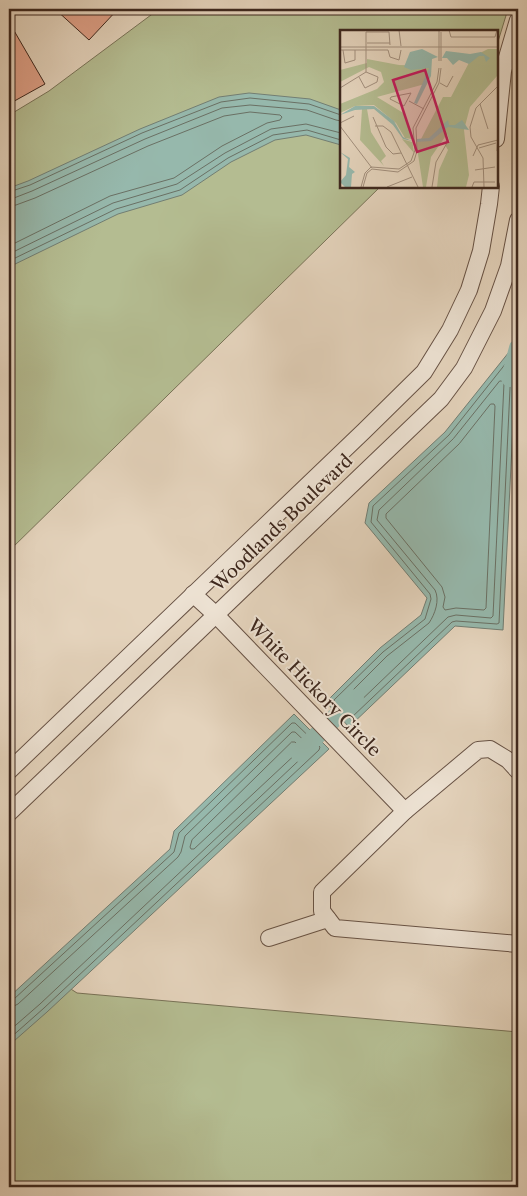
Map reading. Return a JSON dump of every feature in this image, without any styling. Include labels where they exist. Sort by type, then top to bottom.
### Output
[{"type":"street","points":[[497,129],[503,70],[518,20]]},
{"type":"street","name":"Woodlands Boulevard","points":[[9,771],[424,372],[450,330],[468,290],[481,251],[491,188]]},
{"type":"street","name":"Woodlands Boulevard","points":[[9,813],[441,399],[464,368],[493,311],[509,266],[518,220]]},
{"type":"street","name":"White Hickory Circle","points":[[193,594],[216,615],[405,811]]},
{"type":"street","points":[[518,771],[508,760],[490,749],[478,750],[405,811],[322,892],[322,911],[335,928],[518,944]]},
{"type":"street","points":[[269,938],[328,919]]},
{"type":"green space","points":[[159,9],[508,9],[497,45],[497,30],[340,30],[340,188],[379,188],[9,551],[9,114],[49,91]]},
{"type":"green space","points":[[60,982],[77,993],[518,1032],[518,1187],[9,1187],[9,1026]]},
{"type":"water","points":[[249,93],[310,99],[340,110],[340,145],[306,135],[275,140],[231,162],[182,195],[118,214],[9,267],[9,188],[140,129],[219,97]]},
{"type":"water","points":[[517,342],[503,630],[455,626],[349,727],[326,702],[380,648],[421,615],[427,598],[365,523],[369,503],[445,432]]},
{"type":"water","points":[[294,714],[329,749],[14,1041],[9,1048],[9,997],[170,849],[174,831]]},
{"type":"building","points":[[55,9],[118,9],[89,40]]},
{"type":"building","points":[[9,22],[45,84],[9,104]]},
{"type":"waterway","points":[[510,378],[518,348]]},
{"type":"waterway","points":[[299,753],[355,698]]}]
